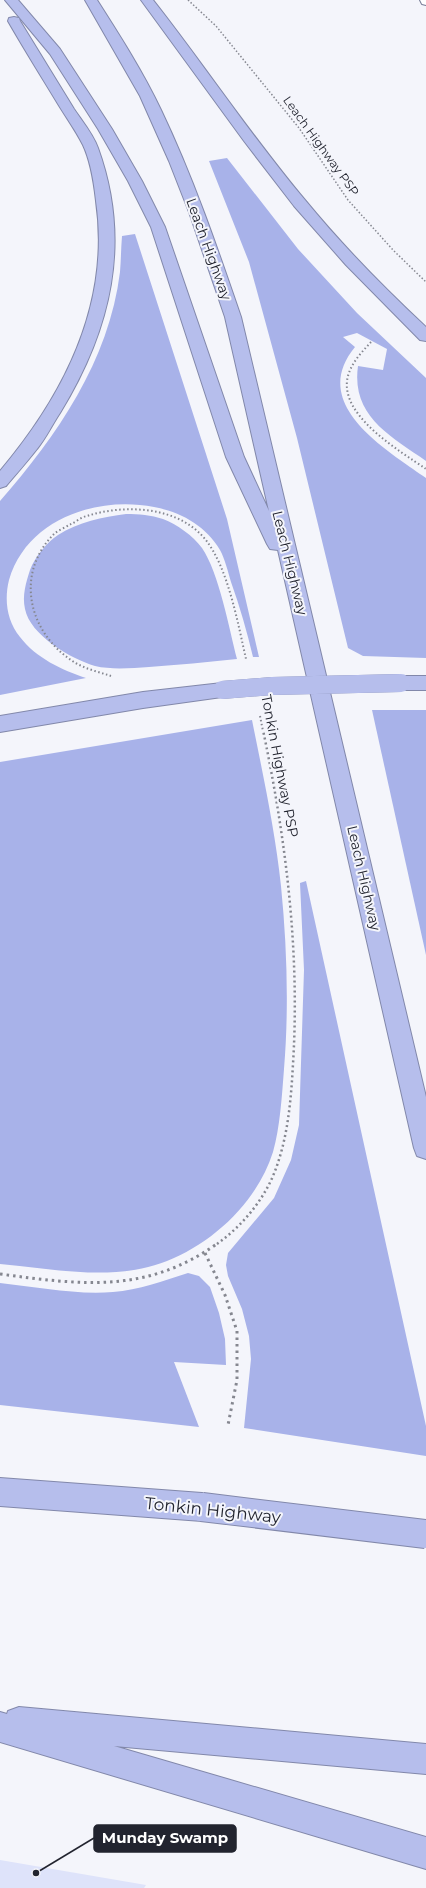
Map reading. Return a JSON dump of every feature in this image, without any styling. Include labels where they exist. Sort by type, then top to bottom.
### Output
[{"type":"highway","points":[[0,482],[32,444],[60,399],[82,356],[97,316],[104,284],[107,251],[106,216],[101,182],[90,146],[1,0]]},
{"type":"highway","points":[[11,0],[55,52],[105,129],[135,181],[158,227],[235,457],[294,581]]},
{"type":"highway","name":"Leach Highway","points":[[91,0],[114,36],[154,110],[201,223],[233,317],[294,581],[313,653],[426,1148]]},
{"type":"highway","points":[[147,0],[283,183],[335,246],[388,301],[426,336]]},
{"type":"highway","points":[[0,724],[143,700],[222,690],[272,686],[426,683]]},
{"type":"highway","name":"Tonkin Highway","points":[[0,1492],[202,1507],[426,1534]]},
{"type":"highway","points":[[0,1721],[426,1759]]},
{"type":"highway","points":[[0,1727],[426,1853]]},
{"type":"path","name":"Leach Highway PSP","points":[[188,0],[216,26],[299,128],[348,200],[393,250],[426,282]]},
{"type":"path","points":[[371,342],[360,352],[348,371],[347,381],[352,406],[367,426],[426,469]]},
{"type":"path","points":[[67,521],[100,511],[135,509],[165,515],[182,521],[205,539],[218,562],[242,639],[248,666]]},
{"type":"path","points":[[75,668],[92,673],[118,676]]},
{"type":"path","name":"Tonkin Highway PSP","points":[[0,1274],[105,1283],[128,1280],[174,1268],[205,1253],[228,1235],[258,1202],[270,1184],[285,1137],[289,1109],[293,1070],[296,989],[286,854],[259,714]]},
{"type":"path","points":[[205,1253],[225,1295],[237,1332],[237,1380],[228,1425]]},
{"type":"shaded area","points":[[227,158],[298,249],[357,313],[426,378],[426,461],[399,443],[376,423],[367,411],[361,398],[357,383],[358,366],[383,370],[387,349],[357,333],[343,337],[355,347],[343,368],[340,387],[346,406],[358,423],[373,439],[426,478],[426,658],[363,656],[348,648],[297,438],[249,262],[209,161]]},
{"type":"shaded area","points":[[135,234],[227,519],[259,657],[253,657],[223,557],[220,550],[208,534],[192,521],[164,509],[132,504],[109,505],[87,509],[66,516],[47,527],[31,541],[18,559],[9,580],[7,595],[9,617],[16,631],[26,644],[50,662],[86,678],[0,695],[0,501],[41,450],[77,396],[105,336],[114,305],[120,272],[122,236]]},
{"type":"shaded area","points":[[126,514],[149,516],[168,521],[179,527],[202,548],[214,572],[237,659],[136,668],[95,666],[75,658],[53,645],[43,637],[28,619],[24,604],[26,584],[35,560],[49,542],[66,530],[82,523]]},
{"type":"shaded area","points":[[372,710],[426,710],[426,955]]},
{"type":"shaded area","points":[[252,720],[268,803],[281,886],[287,978],[286,1046],[280,1111],[273,1152],[266,1170],[245,1203],[232,1218],[201,1243],[167,1261],[126,1271],[105,1272],[63,1271],[0,1264],[0,762]]},
{"type":"shaded area","points":[[306,881],[426,1426],[426,1456],[244,1428],[251,1359],[249,1336],[242,1309],[228,1276],[226,1265],[228,1253],[274,1198],[291,1160],[299,1125],[304,970],[300,883]]},
{"type":"shaded area","points":[[188,1273],[199,1276],[210,1287],[219,1313],[225,1339],[226,1365],[174,1362],[199,1427],[0,1405],[0,1283],[71,1292],[99,1293],[123,1291],[142,1287]]},
{"type":"shaded area","points":[[0,1860],[146,1885],[144,1888],[0,1888]]},
{"type":"place","name":"Munday Swamp","points":[[36,1873]]}]
